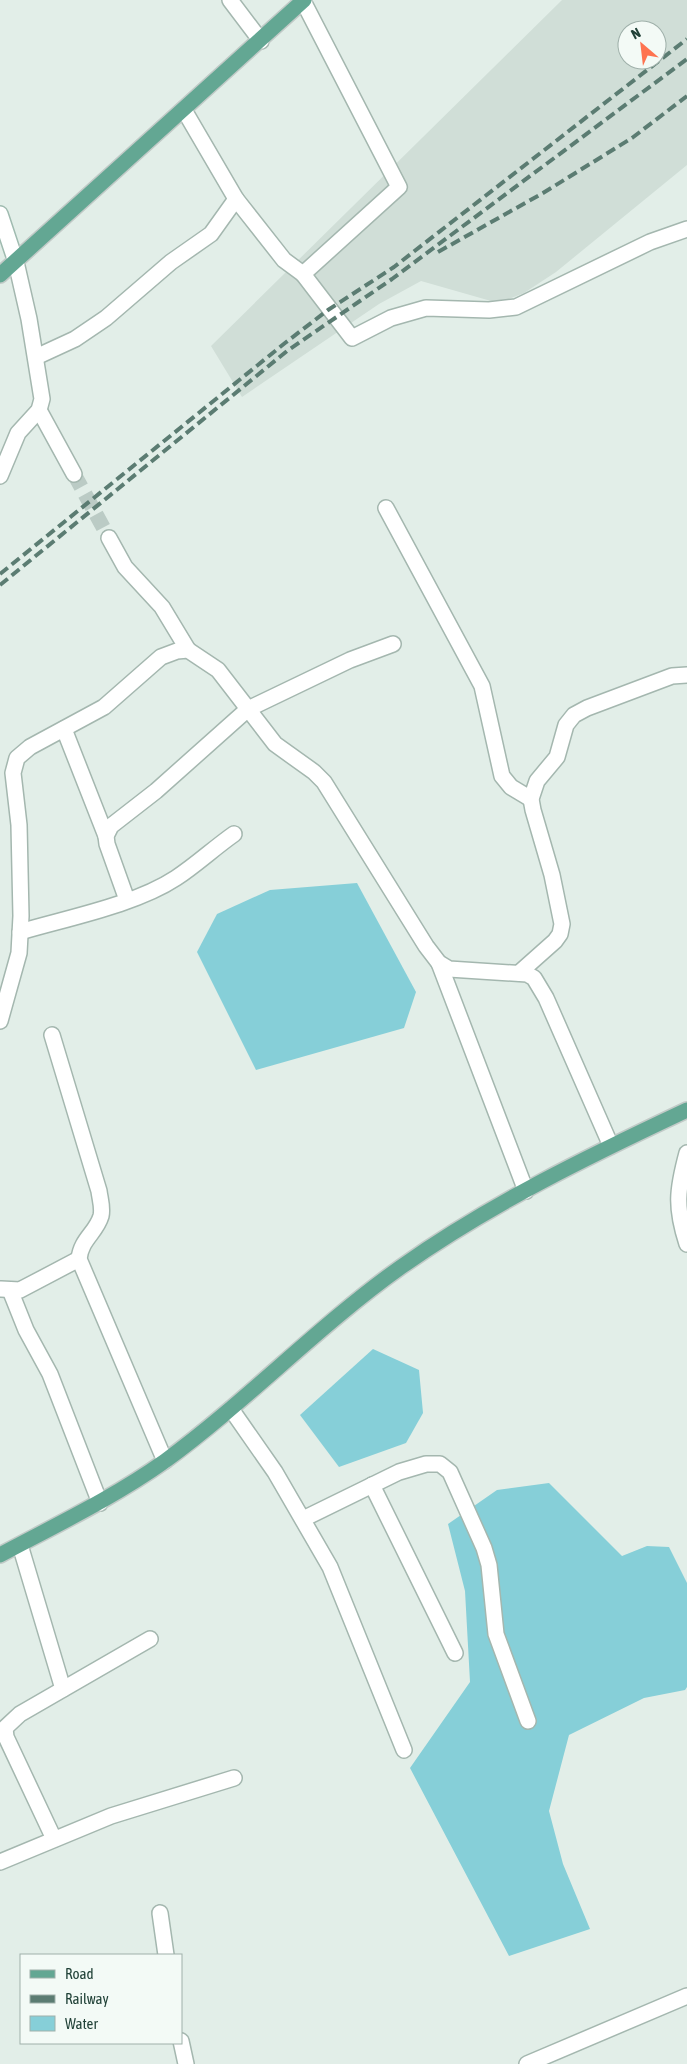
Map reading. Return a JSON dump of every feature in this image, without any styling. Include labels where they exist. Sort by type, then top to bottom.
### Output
[{"type":"main road","points":[[0,275],[304,1]]},
{"type":"main road","points":[[0,1555],[100,1503],[165,1461],[231,1409],[372,1289],[435,1244],[483,1214],[526,1191],[611,1146],[687,1110]]},
{"type":"street","points":[[230,0],[261,41]]},
{"type":"street","points":[[303,274],[398,187],[304,1]]},
{"type":"street","points":[[184,110],[236,199],[284,260],[303,274],[352,338],[392,318],[426,308],[489,310],[516,307],[650,242],[687,229]]},
{"type":"street","points":[[36,357],[75,339],[106,318],[171,262],[207,237],[236,199]]},
{"type":"street","points":[[0,214],[16,262],[36,357],[42,399],[39,410],[18,433],[0,476]]},
{"type":"street","points":[[39,410],[74,474]]},
{"type":"street","points":[[386,508],[482,686],[502,776],[512,787],[531,799]]},
{"type":"street","points":[[109,538],[125,567],[162,607],[188,650],[218,670],[275,744],[314,772],[324,782],[426,946],[439,963],[526,1191]]},
{"type":"street","points":[[106,836],[111,826],[121,817],[156,791],[248,709],[350,660],[393,644]]},
{"type":"street","points":[[0,1021],[19,953],[19,825],[13,773],[17,758],[30,747],[104,707],[161,657],[177,651],[188,650]]},
{"type":"street","points":[[519,973],[555,941],[560,934],[562,924],[554,884],[531,799],[537,781],[557,757],[566,725],[574,715],[587,708],[663,679],[687,675]]},
{"type":"street","points":[[64,729],[106,836],[106,844],[126,900]]},
{"type":"street","points":[[20,932],[126,900],[175,879],[234,834]]},
{"type":"street","points":[[439,963],[449,969],[519,973],[534,978],[546,998],[611,1146]]},
{"type":"street","points":[[52,1035],[100,1191],[101,1216],[80,1248],[79,1260],[165,1461]]},
{"type":"street","points":[[687,1153],[678,1197],[687,1244]]},
{"type":"street","points":[[5,1289],[20,1290],[79,1260]]},
{"type":"street","points":[[5,1289],[50,1374],[100,1503]]},
{"type":"street","points":[[231,1409],[275,1472],[330,1567],[352,1616],[404,1750]]},
{"type":"street","points":[[303,1518],[399,1472],[426,1464],[440,1464],[450,1472],[484,1548],[490,1572],[496,1634],[528,1721]]},
{"type":"street","points":[[372,1485],[455,1653]]},
{"type":"street","points":[[20,1544],[63,1689]]},
{"type":"street","points":[[54,1839],[6,1737],[5,1728],[20,1714],[150,1639]]},
{"type":"street","points":[[0,1862],[111,1816],[234,1778]]},
{"type":"street","points":[[160,1914],[166,1954]]},
{"type":"street","points":[[527,2064],[687,1996]]},
{"type":"street","points":[[182,2044],[186,2064]]},
{"type":"shaded area","points":[[562,0],[687,0],[687,165],[556,272],[524,293],[498,303],[421,281],[379,304],[242,397],[211,346]]},
{"type":"water","points":[[357,883],[416,992],[404,1028],[256,1070],[197,952],[217,914],[270,890]]},
{"type":"water","points":[[373,1349],[419,1370],[423,1413],[406,1443],[339,1467],[300,1415]]},
{"type":"water","points":[[549,1483],[622,1556],[647,1546],[669,1547],[687,1583],[687,1687],[685,1690],[644,1698],[569,1735],[549,1811],[563,1864],[590,1929],[509,1956],[410,1768],[470,1682],[465,1591],[448,1524],[497,1490]]},
{"type":"tunnel","points":[[74,474],[109,538]]},
{"type":"railway","points":[[0,574],[285,343],[328,310],[394,267],[687,39]]},
{"type":"railway","points":[[0,585],[287,351],[392,279],[687,59]]},
{"type":"railway","points":[[438,252],[543,193],[632,138],[687,96]]}]
